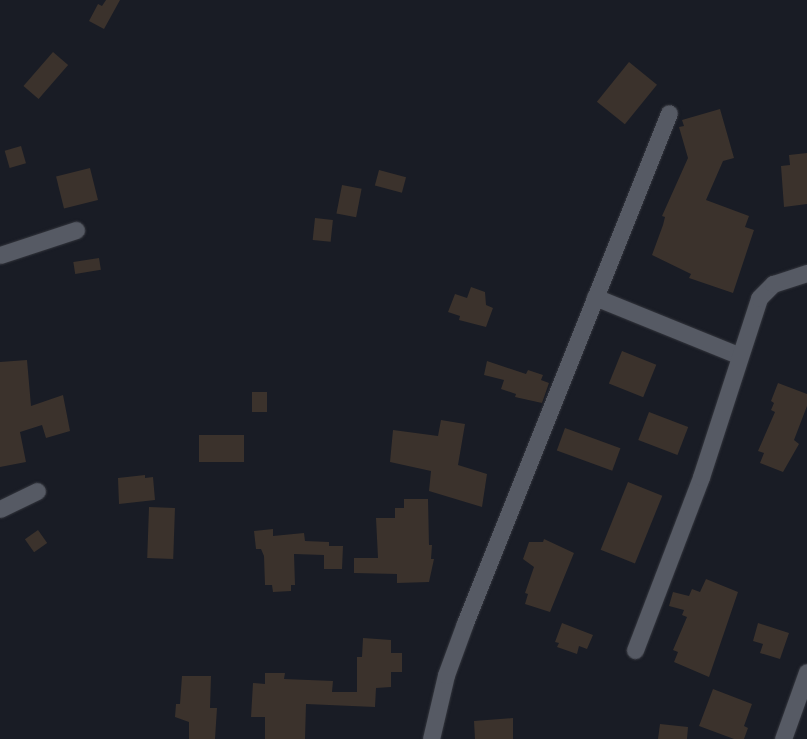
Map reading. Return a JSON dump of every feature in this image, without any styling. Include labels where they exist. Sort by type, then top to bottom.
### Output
[{"type":"street","points":[[431,739],[442,690],[465,623],[669,113]]},
{"type":"street","points":[[0,255],[76,230]]},
{"type":"street","points":[[635,650],[701,477],[738,355],[759,298],[766,289],[807,273]]},
{"type":"street","points":[[595,297],[738,355]]},
{"type":"street","points":[[0,509],[37,491]]},
{"type":"street","points":[[783,739],[807,672]]},
{"type":"building","points":[[106,0],[120,0],[104,29],[89,21],[98,4],[102,6]]},
{"type":"building","points":[[53,52],[68,65],[39,99],[23,86]]},
{"type":"building","points":[[629,62],[657,85],[625,124],[597,102]]},
{"type":"building","points":[[720,109],[734,158],[723,161],[706,200],[749,216],[745,227],[754,230],[733,293],[689,278],[691,274],[652,255],[663,225],[665,217],[662,216],[688,158],[679,127],[684,126],[682,120]]},
{"type":"building","points":[[21,146],[26,163],[10,168],[5,151]]},
{"type":"building","points":[[807,153],[807,204],[784,207],[781,166],[790,165],[789,155]]},
{"type":"building","points":[[90,168],[98,200],[64,208],[56,176]]},
{"type":"building","points":[[379,170],[406,177],[402,193],[375,185]]},
{"type":"building","points":[[342,185],[362,189],[356,217],[336,213]]},
{"type":"building","points":[[315,218],[333,220],[331,242],[313,240]]},
{"type":"building","points":[[99,258],[101,270],[75,274],[73,262]]},
{"type":"building","points":[[471,287],[485,292],[486,305],[493,308],[486,327],[459,320],[460,316],[448,312],[455,294],[467,298]]},
{"type":"building","points":[[622,351],[656,365],[643,397],[609,383]]},
{"type":"building","points":[[27,360],[31,406],[63,395],[70,431],[46,438],[42,425],[20,432],[26,462],[0,467],[0,362]]},
{"type":"building","points":[[487,361],[526,374],[528,370],[543,375],[541,380],[549,383],[542,403],[515,397],[516,394],[501,389],[504,380],[484,375]]},
{"type":"building","points":[[778,383],[807,394],[807,406],[794,440],[799,444],[783,472],[760,463],[764,453],[758,451],[775,412],[771,410],[774,403],[771,401]]},
{"type":"building","points":[[252,392],[267,392],[267,412],[252,412]]},
{"type":"building","points":[[649,412],[688,427],[677,455],[638,440]]},
{"type":"building","points":[[441,420],[465,424],[458,465],[487,474],[482,507],[429,491],[431,471],[390,462],[393,430],[438,436]]},
{"type":"building","points":[[565,428],[620,448],[612,471],[557,451]]},
{"type":"building","points":[[199,435],[244,435],[244,462],[199,462]]},
{"type":"building","points":[[145,475],[145,478],[153,477],[155,500],[119,504],[118,478]]},
{"type":"building","points":[[628,482],[662,496],[635,564],[601,550]]},
{"type":"building","points":[[404,499],[428,499],[429,545],[432,545],[431,559],[434,559],[429,582],[397,583],[397,574],[354,573],[354,558],[378,558],[376,518],[395,518],[395,508],[404,508]]},
{"type":"building","points":[[149,507],[175,508],[173,559],[147,558]]},
{"type":"building","points":[[273,529],[273,536],[304,533],[305,541],[329,542],[329,546],[343,546],[342,569],[324,569],[324,555],[294,554],[295,585],[291,585],[291,591],[273,592],[272,585],[265,585],[264,556],[261,549],[256,549],[254,531]]},
{"type":"building","points":[[38,530],[47,543],[34,552],[25,539]]},
{"type":"building","points":[[544,539],[574,553],[550,612],[525,604],[528,594],[525,593],[534,567],[523,559],[529,542],[543,542]]},
{"type":"building","points":[[706,579],[738,592],[709,677],[674,662],[678,652],[673,650],[687,617],[682,615],[684,610],[669,606],[673,592],[689,596],[692,589],[700,592]]},
{"type":"building","points":[[562,623],[593,635],[587,649],[579,646],[577,654],[557,647],[559,643],[555,642]]},
{"type":"building","points":[[758,623],[789,633],[780,659],[760,653],[763,644],[753,641]]},
{"type":"building","points":[[363,638],[391,640],[391,653],[402,653],[402,672],[391,672],[391,687],[376,688],[375,707],[306,704],[305,739],[265,739],[265,717],[251,717],[253,683],[265,684],[265,673],[285,673],[284,679],[333,681],[332,692],[357,692],[357,657],[362,657]]},
{"type":"building","points":[[182,676],[211,676],[210,708],[217,708],[215,739],[189,739],[189,722],[175,717],[176,704],[180,704]]},
{"type":"building","points":[[713,689],[752,704],[744,726],[748,728],[744,739],[734,739],[699,726]]},
{"type":"building","points":[[513,718],[513,739],[475,739],[474,721]]},
{"type":"building","points":[[660,724],[688,727],[687,739],[658,739]]}]
